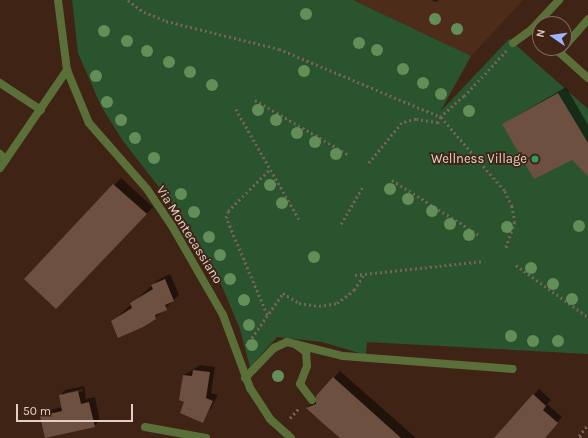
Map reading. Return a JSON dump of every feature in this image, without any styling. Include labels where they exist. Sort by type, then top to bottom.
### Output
[{"type":"street","name":"Via Montecassiano","points":[[58,0],[67,70],[89,123],[147,189],[201,274],[223,315],[245,378],[270,420],[291,438]]},
{"type":"street","points":[[544,16],[559,0]]},
{"type":"street","points":[[572,36],[588,19]]},
{"type":"street","points":[[513,43],[532,29]]},
{"type":"street","points":[[567,56],[588,78]]},
{"type":"street","points":[[0,168],[3,157],[41,110],[67,70]]},
{"type":"street","points":[[0,83],[41,110]]},
{"type":"street","points":[[245,378],[274,348],[287,342],[355,357],[513,369]]},
{"type":"street","points":[[295,343],[306,352],[307,366],[300,384],[312,400]]},
{"type":"street","points":[[145,427],[206,438]]},
{"type":"path","points":[[128,0],[144,12],[166,21],[294,55],[440,117],[505,191],[512,206],[515,222],[506,248]]},
{"type":"path","points":[[369,163],[405,120],[438,123],[440,117],[464,96],[513,43]]},
{"type":"path","points":[[255,100],[349,155]]},
{"type":"path","points":[[236,109],[299,219]]},
{"type":"path","points":[[267,315],[226,218],[228,211],[270,169]]},
{"type":"path","points":[[392,180],[480,236]]},
{"type":"path","points":[[341,224],[363,186]]},
{"type":"path","points":[[355,275],[484,261]]},
{"type":"path","points":[[516,265],[588,317]]},
{"type":"path","points":[[242,352],[283,293],[299,303],[319,306],[337,303],[354,290],[364,274]]},
{"type":"path","points":[[290,418],[299,408]]},
{"type":"path","points":[[581,438],[579,436],[588,425]]},
{"type":"shaded area","points":[[353,0],[523,0],[471,56]]},
{"type":"green space","points":[[72,0],[353,0],[471,56],[440,112],[509,39],[588,109],[588,354],[367,342],[366,355],[322,342],[277,337],[250,367],[240,329],[218,277],[187,223],[123,141],[101,106],[78,53]]},
{"type":"building","points":[[558,93],[588,143],[588,176],[572,160],[534,179],[502,124]]},
{"type":"building","points":[[113,184],[147,214],[56,309],[24,279]]},
{"type":"building","points":[[165,279],[174,301],[165,305],[167,310],[155,315],[156,319],[143,327],[118,338],[111,321],[132,308],[130,303],[153,289],[151,285]]},
{"type":"building","points":[[193,370],[210,372],[206,398],[213,401],[203,423],[180,413],[184,402],[179,400],[183,375],[192,376]]},
{"type":"building","points":[[333,377],[401,438],[340,438],[326,426],[306,408],[316,404],[316,396]]},
{"type":"building","points":[[78,391],[81,404],[89,402],[95,427],[45,438],[40,416],[62,411],[59,395]]},
{"type":"building","points":[[533,394],[546,406],[543,410],[558,423],[545,438],[494,438]]},
{"type":"place","name":"Wellness Village","points":[[535,159]]}]
